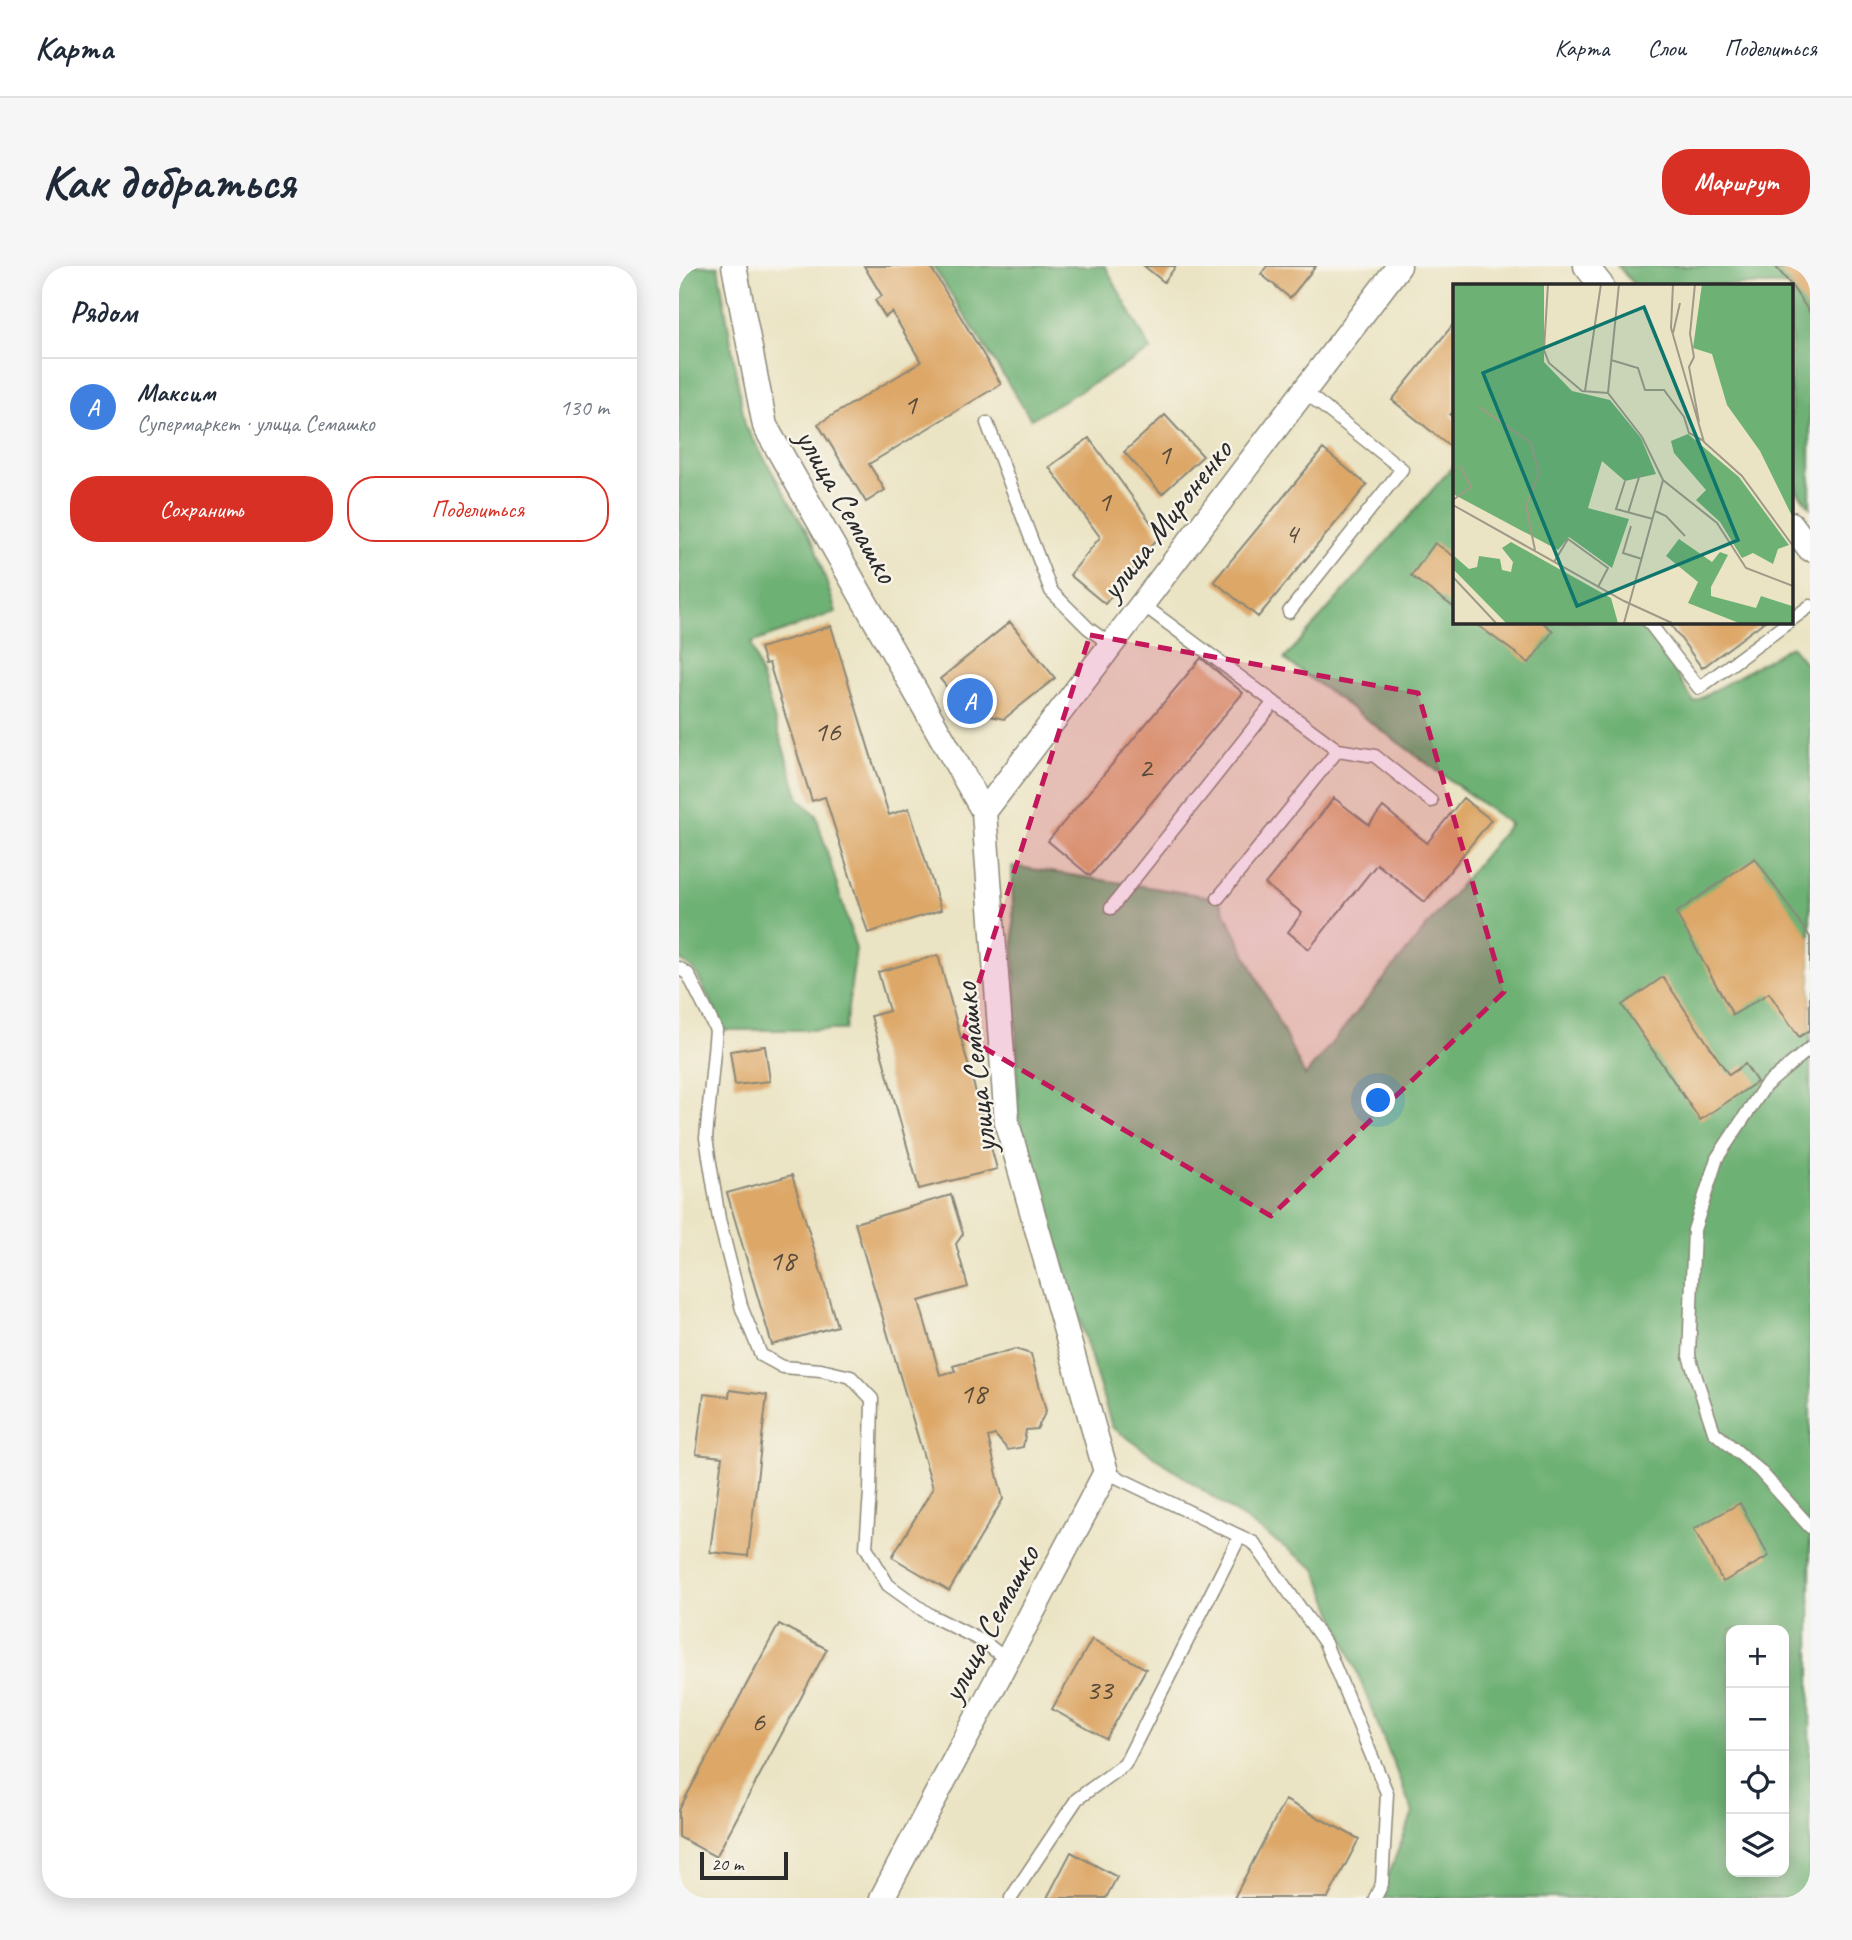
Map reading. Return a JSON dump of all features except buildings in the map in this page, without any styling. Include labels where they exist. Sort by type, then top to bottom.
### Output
[{"type":"street","name":"улица Семашко","points":[[734,266],[765,426],[984,812],[1007,1123],[1106,1472],[882,1898]]},
{"type":"street","name":"улица Мироненко","points":[[984,812],[1399,266]]},
{"type":"street","points":[[1585,266],[1600,284]]},
{"type":"street","points":[[1793,527],[1810,549]]},
{"type":"lane","points":[[1289,611],[1402,469],[1305,392]]},
{"type":"lane","points":[[986,423],[1051,590],[1089,628],[1111,645]]},
{"type":"lane","points":[[1142,604],[1338,750],[1375,756],[1431,801]]},
{"type":"lane","points":[[1793,619],[1810,606]]},
{"type":"lane","points":[[1650,623],[1699,688],[1787,623]]},
{"type":"lane","points":[[1111,908],[1274,702]]},
{"type":"lane","points":[[1218,898],[1338,750]]},
{"type":"lane","points":[[679,968],[688,974],[716,1030],[706,1138],[719,1219],[739,1296],[761,1354],[783,1367],[821,1370],[852,1377],[872,1399],[866,1547],[888,1585],[930,1615],[984,1642],[1007,1660]]},
{"type":"lane","points":[[1810,1048],[1765,1086],[1717,1158],[1694,1230],[1689,1356],[1714,1432],[1759,1470],[1810,1527]]},
{"type":"lane","points":[[1106,1472],[1254,1543],[1325,1643],[1387,1793],[1382,1884],[1375,1898]]},
{"type":"lane","points":[[1011,1898],[1077,1799],[1125,1764],[1240,1536]]},
{"type":"highlighted area","points":[[1090,635],[1418,693],[1504,992],[1271,1216],[962,1035]]},
{"type":"green space","points":[[679,266],[718,266],[745,425],[814,544],[836,612],[751,643],[799,799],[816,815],[856,949],[845,1030],[725,1030],[695,971],[679,959]]},
{"type":"green space","points":[[933,266],[1105,266],[1151,350],[1031,419]]},
{"type":"green space","points":[[1618,266],[1810,266],[1810,507],[1793,486],[1793,284],[1633,284]]},
{"type":"green space","points":[[1453,466],[1453,623],[1644,623],[1694,702],[1791,646],[1810,669],[1810,1898],[1379,1898],[1413,1813],[1316,1569],[1112,1427],[1018,1117],[1012,866],[1218,898],[1305,1076],[1510,824],[1284,659]]},
{"type":"place","name":"Максим","points":[[970,701]]}]
